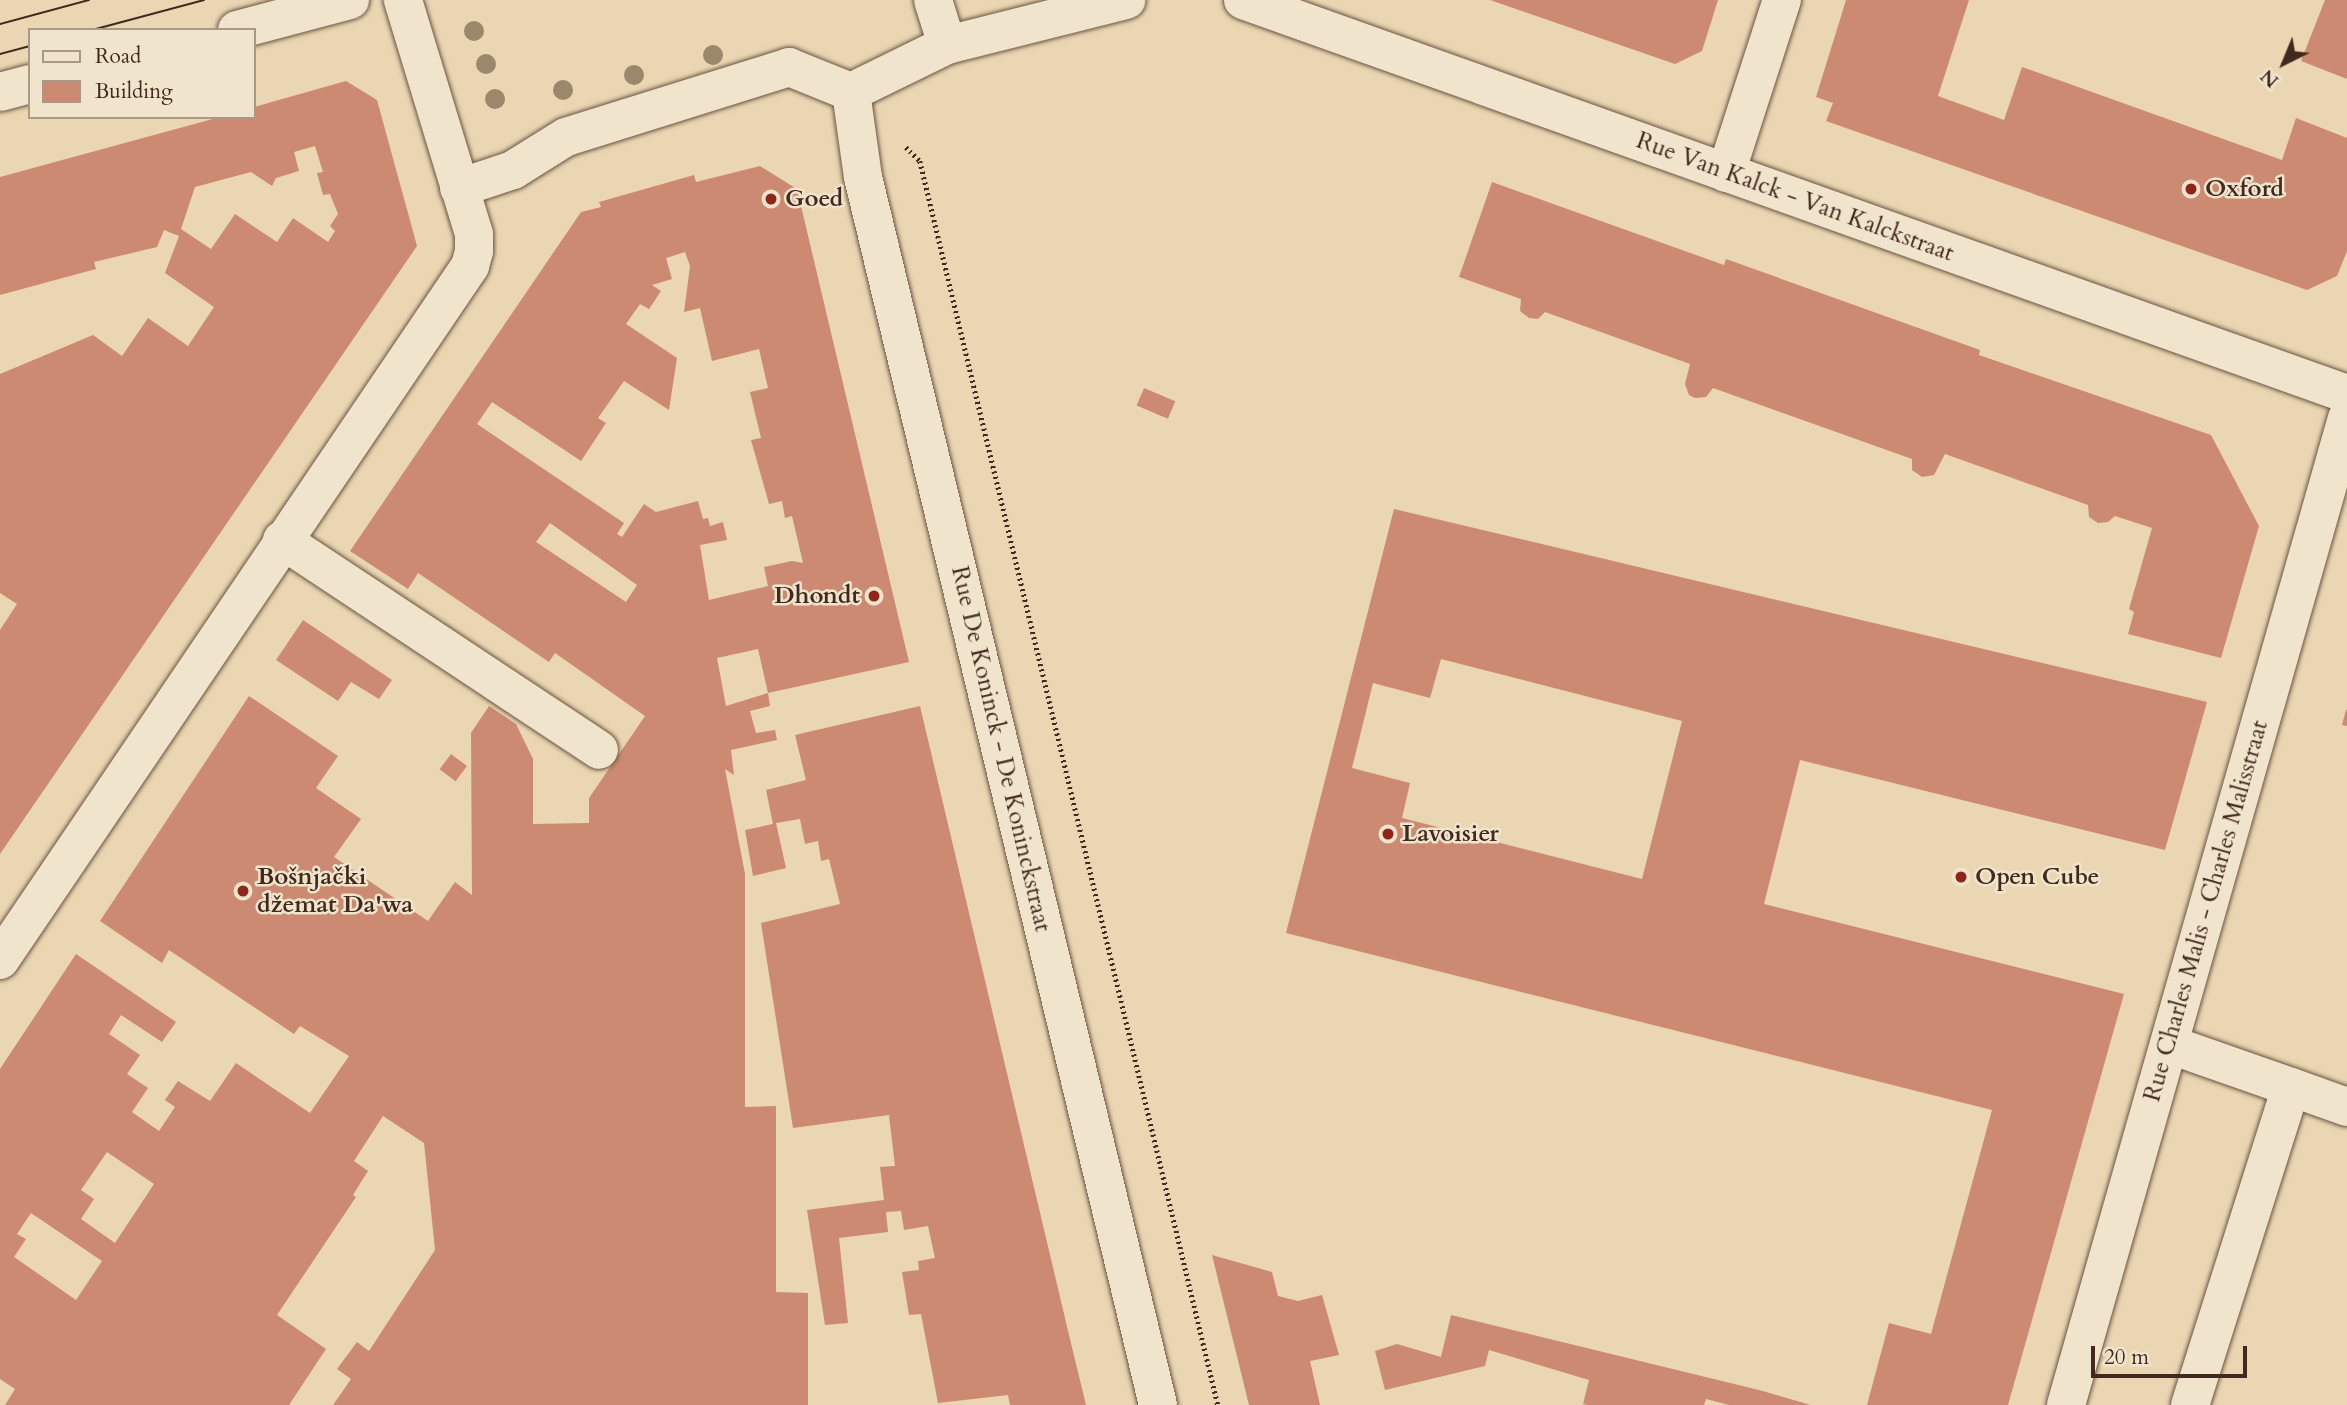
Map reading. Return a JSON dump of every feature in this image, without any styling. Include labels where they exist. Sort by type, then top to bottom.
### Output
[{"type":"street","points":[[244,28],[350,0]]},
{"type":"street","points":[[0,960],[470,266],[474,251],[474,234],[403,0]]},
{"type":"street","points":[[933,0],[947,45]]},
{"type":"street","points":[[459,188],[513,170],[566,137],[789,67],[851,92],[947,45],[1126,0]]},
{"type":"street","name":"Rue Van Kalck - Van Kalckstraat","points":[[1243,0],[2347,394]]},
{"type":"street","points":[[1726,173],[1782,0]]},
{"type":"street","points":[[0,92],[28,85]]},
{"type":"street","name":"Rue De Koninck - De Koninckstraat","points":[[851,92],[863,177],[1158,1405]]},
{"type":"street","name":"Rue Charles Malis - Charles Malisstraat","points":[[2066,1405],[2133,1161],[2171,1045],[2203,920],[2347,418]]},
{"type":"street","points":[[282,540],[599,750]]},
{"type":"street","points":[[2171,1045],[2347,1107]]},
{"type":"street","points":[[2190,1405],[2291,1087]]},
{"type":"path","points":[[901,141],[920,161],[1218,1405]]},
{"type":"building","points":[[1490,0],[1718,0],[1702,51],[1675,64]]},
{"type":"building","points":[[1846,0],[1969,0],[1938,96],[2004,120],[2022,67],[2282,160],[2296,118],[2347,138],[2347,251],[2337,276],[2307,290],[1826,121],[1833,103],[1816,97]]},
{"type":"building","points":[[2325,0],[2347,0],[2347,79],[2301,61]]},
{"type":"building","points":[[346,81],[377,100],[417,246],[0,854],[0,630],[17,604],[0,593],[0,374],[93,335],[122,356],[148,318],[188,346],[214,307],[165,273],[179,236],[164,230],[157,247],[94,262],[96,269],[0,295],[0,177],[213,119],[256,119],[256,106]],"holes":[[[315,146],[323,172],[317,173],[323,195],[330,194],[338,214],[330,226],[335,231],[328,242],[293,218],[277,242],[235,214],[211,249],[181,229],[195,187],[251,172],[272,186],[276,178],[299,171],[294,152]]]},
{"type":"building","points":[[760,166],[797,189],[909,662],[768,693],[770,706],[750,711],[756,733],[775,730],[777,740],[731,750],[734,775],[725,769],[745,874],[745,1107],[776,1106],[776,1292],[808,1293],[808,1405],[333,1405],[351,1379],[337,1369],[357,1342],[369,1351],[435,1250],[424,1143],[383,1116],[354,1161],[368,1171],[353,1195],[356,1197],[277,1315],[326,1349],[289,1405],[5,1405],[15,1389],[0,1379],[0,1069],[76,954],[176,1022],[162,1042],[121,1015],[109,1034],[140,1055],[127,1074],[148,1088],[132,1112],[159,1131],[175,1107],[165,1100],[178,1081],[210,1101],[236,1063],[310,1113],[349,1056],[300,1026],[294,1034],[169,950],[162,963],[100,921],[249,696],[338,756],[316,788],[361,819],[334,857],[428,921],[455,882],[472,895],[471,733],[489,706],[516,724],[533,759],[533,824],[589,823],[589,798],[645,716],[555,653],[549,662],[418,573],[408,589],[350,551],[581,212],[601,207],[599,202],[694,175],[696,182]],"holes":[[[685,252],[690,266],[684,312],[700,308],[712,361],[759,349],[768,388],[750,392],[761,438],[751,440],[769,504],[782,501],[785,518],[792,516],[803,563],[792,561],[764,567],[768,586],[709,600],[700,545],[727,540],[723,522],[710,526],[708,518],[703,519],[698,501],[656,512],[644,504],[622,537],[617,534],[624,523],[477,424],[492,402],[581,461],[606,423],[598,418],[624,381],[669,410],[677,358],[626,324],[640,304],[649,309],[661,291],[652,285],[672,279],[666,258]],[[550,523],[637,585],[626,602],[536,542]],[[758,649],[768,693],[726,706],[717,658]],[[107,1152],[154,1184],[115,1243],[81,1219],[94,1199],[81,1190]],[[31,1213],[102,1261],[76,1300],[14,1257],[26,1239],[17,1234]]]},
{"type":"building","points":[[1492,182],[1724,265],[1726,259],[1980,350],[1979,355],[2211,435],[2259,526],[2221,658],[2128,634],[2134,612],[2129,609],[2152,528],[2115,516],[2108,522],[2098,523],[2089,517],[2088,505],[1945,454],[1934,475],[1922,477],[1912,470],[1912,459],[1713,388],[1706,397],[1695,398],[1689,395],[1685,384],[1690,364],[1545,312],[1538,319],[1529,318],[1520,311],[1521,299],[1459,277]]},
{"type":"building","points":[[1144,388],[1175,401],[1168,419],[1137,405]]},
{"type":"building","name":"Lavoisier","points":[[1394,509],[2207,702],[2165,850],[1800,760],[1764,904],[2124,994],[2008,1405],[1867,1405],[1889,1323],[1931,1334],[1992,1110],[1286,933]],"holes":[[[1441,659],[1682,721],[1642,879],[1402,818],[1410,783],[1352,768],[1373,683],[1430,698]]]},
{"type":"building","points":[[303,620],[392,680],[379,699],[351,682],[338,701],[276,660]]},
{"type":"building","points":[[920,706],[1086,1405],[1010,1405],[1008,1395],[938,1403],[921,1314],[909,1315],[902,1272],[919,1270],[918,1261],[935,1258],[928,1226],[904,1230],[901,1211],[886,1212],[888,1232],[839,1238],[848,1323],[825,1325],[807,1210],[884,1200],[880,1167],[895,1166],[889,1115],[793,1128],[761,923],[840,904],[829,859],[821,861],[818,841],[805,844],[800,819],[776,823],[786,868],[753,876],[745,830],[773,824],[766,790],[806,780],[795,735]]},
{"type":"building","points":[[2347,710],[2347,726],[2342,725]]},
{"type":"building","points":[[451,754],[467,766],[456,781],[440,769]]},
{"type":"building","points":[[1212,1255],[1272,1272],[1278,1296],[1298,1301],[1322,1295],[1339,1355],[1310,1361],[1320,1405],[1249,1405]]},
{"type":"building","points":[[1451,1315],[1811,1405],[1729,1405],[1706,1399],[1704,1405],[1588,1405],[1583,1404],[1589,1380],[1489,1350],[1485,1366],[1385,1390],[1375,1351],[1397,1344],[1441,1357]]},
{"type":"tram line","points":[[0,24],[89,0]]},
{"type":"tram line","points":[[99,28],[204,0]]},
{"type":"tram line","points":[[0,54],[28,47]]},
{"type":"place","name":"Oxford","points":[[2191,189]]},
{"type":"place","name":"Goed","points":[[771,199]]},
{"type":"place","name":"Dhondt","points":[[874,596]]},
{"type":"place","name":"Lavoisier","points":[[1388,834]]},
{"type":"place","name":"Open Cube","points":[[1961,877]]},
{"type":"place","name":"Bošnjački džemat Da'wa","points":[[243,891]]}]
